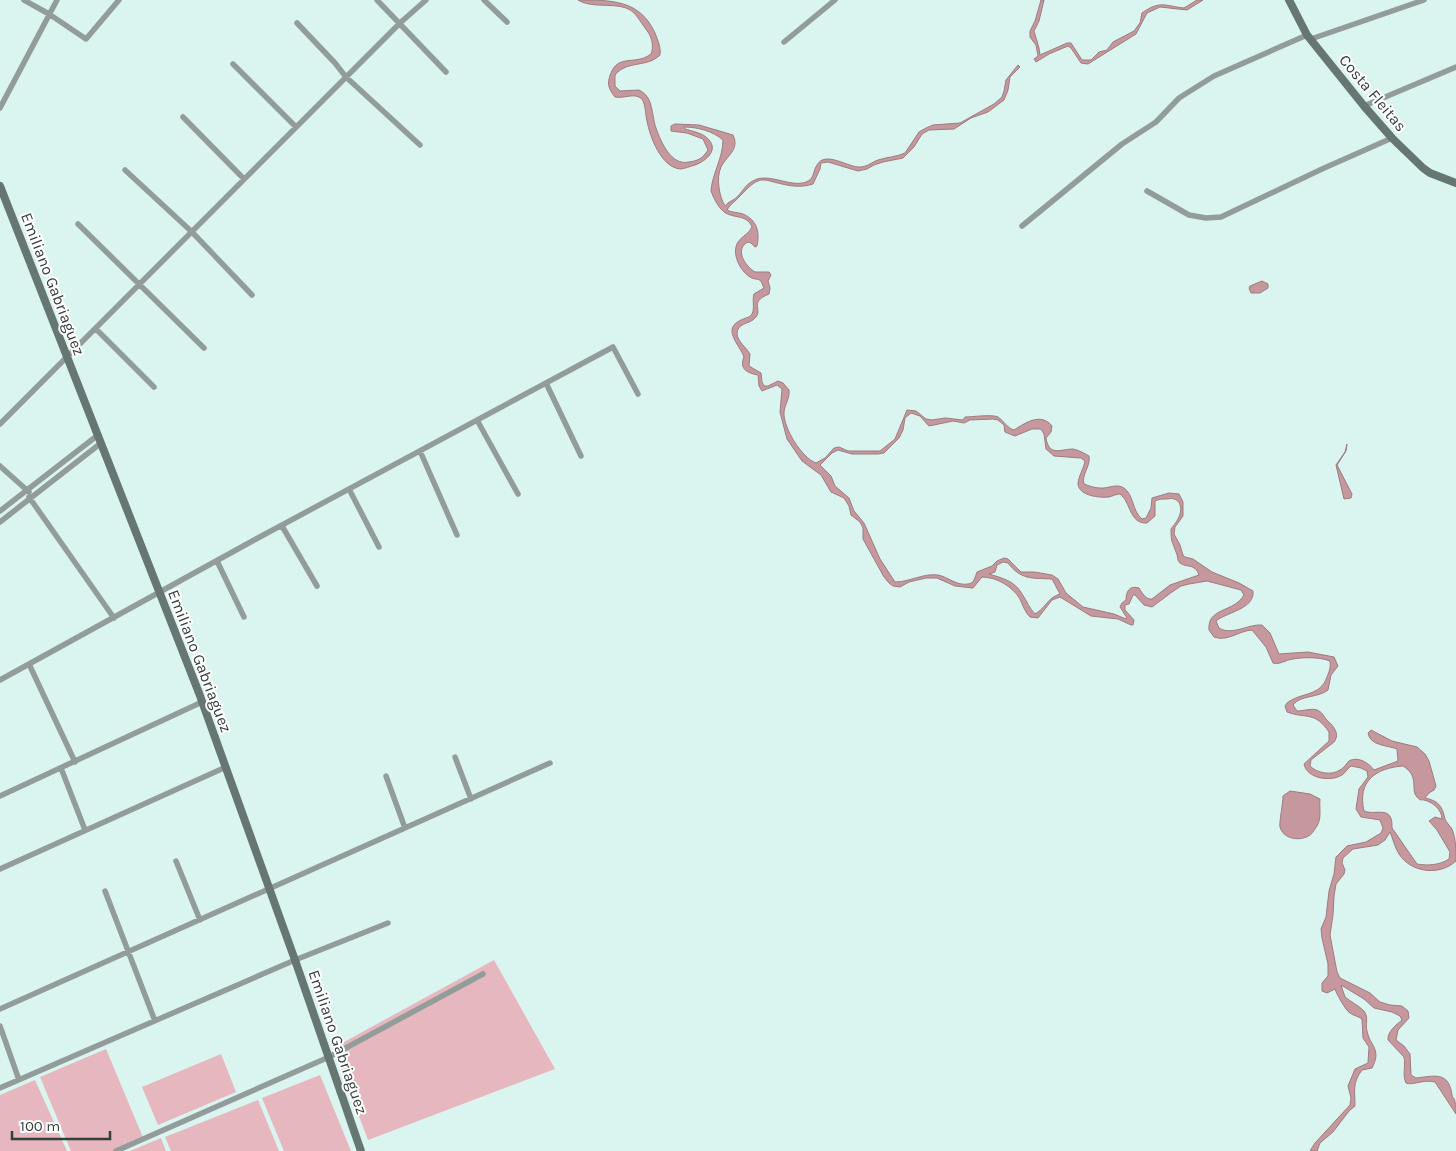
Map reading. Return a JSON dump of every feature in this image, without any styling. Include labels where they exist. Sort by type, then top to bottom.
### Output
[{"type":"main road","name":"Costa Fleitas","points":[[1289,0],[1309,37],[1392,138],[1430,173],[1456,183]]},
{"type":"main road","name":"Emiliano Gabriaguez","points":[[0,186],[202,702],[362,1151]]},
{"type":"street","points":[[24,0],[86,39],[119,0]]},
{"type":"street","points":[[0,108],[57,0]]},
{"type":"street","points":[[377,0],[446,72]]},
{"type":"street","points":[[0,424],[400,23],[426,0]]},
{"type":"street","points":[[484,0],[507,22]]},
{"type":"street","points":[[784,42],[835,0]]},
{"type":"street","points":[[1022,226],[1122,144],[1156,122],[1179,98],[1214,76],[1309,37],[1424,0]]},
{"type":"street","points":[[297,23],[335,63],[346,78],[420,145]]},
{"type":"street","points":[[233,64],[296,127]]},
{"type":"street","points":[[1364,106],[1456,67]]},
{"type":"street","points":[[183,117],[244,179]]},
{"type":"street","points":[[1147,192],[1189,215],[1206,218],[1221,217],[1392,138]]},
{"type":"street","points":[[125,170],[192,232],[252,295]]},
{"type":"street","points":[[78,224],[204,348]]},
{"type":"street","points":[[96,329],[154,387]]},
{"type":"street","points":[[0,680],[613,347],[638,394]]},
{"type":"street","points":[[546,383],[581,456]]},
{"type":"street","points":[[478,420],[518,494]]},
{"type":"street","points":[[0,511],[27,489],[99,439]]},
{"type":"street","points":[[0,522],[99,439]]},
{"type":"street","points":[[420,451],[457,535]]},
{"type":"street","points":[[0,466],[27,489],[114,618]]},
{"type":"street","points":[[349,489],[379,547]]},
{"type":"street","points":[[282,526],[317,586]]},
{"type":"street","points":[[218,561],[244,617]]},
{"type":"street","points":[[29,664],[75,762]]},
{"type":"street","points":[[0,796],[202,702]]},
{"type":"street","points":[[456,757],[471,799]]},
{"type":"street","points":[[0,1009],[550,763]]},
{"type":"street","points":[[0,869],[226,767]]},
{"type":"street","points":[[61,768],[85,830]]},
{"type":"street","points":[[386,776],[405,828]]},
{"type":"street","points":[[176,861],[200,920]]},
{"type":"street","points":[[105,892],[155,1021]]},
{"type":"street","points":[[0,1088],[295,960],[388,923]]},
{"type":"street","points":[[116,1151],[329,1057],[484,974]]},
{"type":"street","points":[[0,1026],[18,1080]]},
{"type":"shaded area","points":[[578,0],[624,4],[633,8],[649,22],[660,47],[660,55],[649,62],[625,67],[620,70],[615,75],[615,86],[620,91],[639,90],[644,93],[650,101],[658,134],[672,157],[683,162],[692,162],[702,157],[708,150],[703,139],[687,133],[671,131],[671,126],[675,124],[699,125],[733,135],[735,140],[734,149],[719,171],[718,182],[725,206],[757,179],[764,178],[792,183],[805,182],[811,179],[817,165],[826,159],[860,167],[905,153],[919,132],[926,128],[933,125],[960,123],[994,104],[1002,97],[1006,80],[1018,65],[1020,67],[1010,77],[1004,100],[988,112],[971,118],[954,129],[929,130],[922,134],[914,147],[903,158],[883,162],[858,171],[828,162],[821,163],[813,184],[795,186],[760,180],[751,185],[730,206],[727,210],[741,213],[748,217],[752,220],[758,231],[757,246],[755,247],[748,242],[742,249],[742,257],[755,272],[769,272],[771,275],[768,281],[769,294],[762,297],[757,303],[757,316],[752,321],[741,326],[737,334],[739,340],[750,354],[749,366],[761,373],[764,386],[778,381],[783,383],[789,390],[784,412],[787,426],[799,449],[816,463],[825,458],[834,448],[839,447],[848,451],[880,451],[895,439],[907,410],[916,411],[926,419],[932,420],[945,418],[963,420],[965,417],[995,416],[1014,430],[1033,420],[1038,419],[1048,422],[1052,426],[1051,432],[1046,438],[1050,448],[1056,451],[1073,449],[1089,456],[1089,463],[1083,481],[1084,484],[1098,488],[1118,486],[1124,488],[1130,495],[1136,512],[1142,519],[1146,518],[1151,508],[1152,498],[1169,493],[1179,494],[1183,502],[1183,516],[1175,527],[1174,534],[1183,555],[1193,559],[1212,572],[1253,591],[1250,602],[1216,621],[1219,628],[1229,631],[1262,625],[1270,633],[1279,654],[1308,652],[1334,657],[1338,666],[1331,675],[1328,690],[1300,700],[1293,705],[1297,711],[1315,709],[1319,711],[1333,727],[1337,735],[1334,742],[1311,760],[1310,766],[1320,772],[1328,773],[1340,770],[1349,761],[1356,759],[1363,761],[1374,770],[1398,761],[1397,749],[1375,743],[1369,737],[1368,733],[1371,730],[1392,741],[1417,747],[1425,754],[1429,761],[1436,786],[1425,798],[1434,801],[1441,807],[1452,829],[1456,857],[1456,861],[1442,869],[1418,869],[1404,860],[1399,854],[1390,832],[1385,840],[1378,845],[1353,849],[1343,858],[1342,863],[1345,870],[1336,884],[1330,935],[1337,972],[1340,978],[1370,993],[1380,1002],[1402,1006],[1408,1011],[1409,1018],[1398,1030],[1396,1040],[1410,1054],[1411,1075],[1416,1078],[1435,1076],[1448,1082],[1455,1103],[1456,1114],[1435,1082],[1406,1083],[1404,1077],[1404,1057],[1388,1040],[1390,1031],[1402,1020],[1400,1016],[1374,1008],[1364,999],[1341,985],[1345,997],[1364,1011],[1367,1019],[1368,1036],[1376,1052],[1375,1062],[1372,1068],[1362,1070],[1357,1079],[1355,1106],[1333,1132],[1320,1143],[1317,1151],[1310,1151],[1350,1105],[1351,1098],[1348,1086],[1355,1069],[1368,1063],[1369,1047],[1363,1038],[1362,1019],[1348,1012],[1335,989],[1327,993],[1322,991],[1322,983],[1328,976],[1328,964],[1321,929],[1326,917],[1336,857],[1347,846],[1366,842],[1381,833],[1383,828],[1380,820],[1361,817],[1356,809],[1359,789],[1368,777],[1367,771],[1351,766],[1342,775],[1326,779],[1310,773],[1304,764],[1329,741],[1329,732],[1315,718],[1287,712],[1285,706],[1292,700],[1320,688],[1328,675],[1330,661],[1297,658],[1273,663],[1266,647],[1252,630],[1224,638],[1214,637],[1209,630],[1212,617],[1240,601],[1244,595],[1241,590],[1207,581],[1181,586],[1152,607],[1144,605],[1133,595],[1129,604],[1125,605],[1125,610],[1134,620],[1133,625],[1118,619],[1091,616],[1060,597],[1052,600],[1038,618],[1030,617],[1013,590],[999,581],[988,577],[982,577],[973,588],[955,586],[937,578],[926,578],[909,582],[900,587],[889,583],[863,539],[863,528],[860,522],[851,515],[849,506],[844,498],[831,492],[821,475],[802,461],[787,439],[780,412],[782,389],[777,385],[762,391],[759,386],[758,375],[747,372],[743,367],[744,357],[734,337],[732,328],[735,324],[752,314],[754,294],[764,288],[761,281],[751,278],[743,271],[736,256],[736,246],[751,229],[750,223],[744,218],[724,212],[716,203],[711,191],[723,147],[723,140],[705,130],[684,127],[706,137],[710,141],[712,150],[707,158],[683,169],[673,167],[667,163],[654,143],[642,99],[636,96],[615,97],[609,84],[612,70],[616,65],[621,62],[645,58],[651,54],[652,46],[649,34],[636,15],[629,9],[584,3]],"holes":[[[911,413],[920,416],[929,426],[953,421],[964,423],[970,420],[993,419],[998,420],[1004,425],[1005,432],[1015,436],[1032,429],[1041,429],[1044,434],[1046,449],[1054,456],[1081,458],[1085,461],[1078,481],[1079,488],[1082,491],[1086,494],[1100,497],[1120,494],[1133,516],[1141,522],[1147,523],[1155,516],[1155,501],[1175,499],[1180,504],[1181,511],[1171,529],[1172,541],[1179,562],[1195,569],[1199,575],[1170,585],[1152,599],[1146,597],[1139,588],[1130,588],[1127,592],[1126,600],[1120,607],[1126,619],[1114,614],[1083,607],[1066,593],[1058,579],[1052,575],[1021,572],[1008,559],[1004,558],[992,566],[977,572],[970,584],[956,583],[938,575],[922,576],[895,582],[880,559],[864,523],[854,511],[849,498],[835,486],[831,476],[820,465],[832,453],[838,450],[852,454],[884,453],[899,438],[903,430],[905,418]],[[1003,562],[1008,563],[1018,573],[1027,577],[1052,579],[1060,594],[1052,598],[1035,614],[1016,586],[989,574],[995,572],[997,565]],[[1403,766],[1408,770],[1413,778],[1414,791],[1417,797],[1420,800],[1431,803],[1439,810],[1442,819],[1435,817],[1429,821],[1437,830],[1450,852],[1449,859],[1442,863],[1417,864],[1392,828],[1390,816],[1383,812],[1364,811],[1363,792],[1366,784],[1377,773],[1393,767]]]},
{"type":"shaded area","points":[[1041,0],[1044,0],[1039,21],[1034,31],[1040,55],[1071,43],[1082,60],[1091,60],[1099,52],[1107,50],[1113,42],[1134,31],[1140,23],[1142,13],[1153,6],[1163,5],[1184,8],[1197,0],[1203,0],[1187,10],[1160,7],[1147,13],[1136,34],[1088,64],[1081,63],[1068,46],[1036,62],[1034,59],[1038,56],[1036,45],[1030,37],[1030,31]]},
{"type":"shaded area","points":[[1262,281],[1268,284],[1268,288],[1260,293],[1251,293],[1250,286]]},
{"type":"shaded area","points":[[1347,444],[1346,451],[1337,465],[1352,494],[1351,498],[1344,499],[1336,465],[1345,452]]},
{"type":"shaded area","points":[[1290,791],[1310,794],[1320,799],[1319,823],[1312,834],[1306,837],[1297,839],[1288,837],[1280,827],[1283,796]]},
{"type":"shaded area","points":[[494,960],[555,1069],[368,1140],[333,1048]]},
{"type":"shaded area","points":[[106,1049],[144,1140],[118,1151],[71,1151],[40,1077]]},
{"type":"shaded area","points":[[221,1054],[236,1092],[158,1125],[142,1087]]},
{"type":"shaded area","points":[[320,1075],[351,1151],[284,1151],[262,1098]]},
{"type":"shaded area","points":[[35,1080],[67,1151],[0,1151],[0,1095]]},
{"type":"shaded area","points":[[258,1100],[279,1151],[171,1151],[165,1137]]},
{"type":"shaded area","points":[[161,1138],[166,1151],[130,1151]]}]
